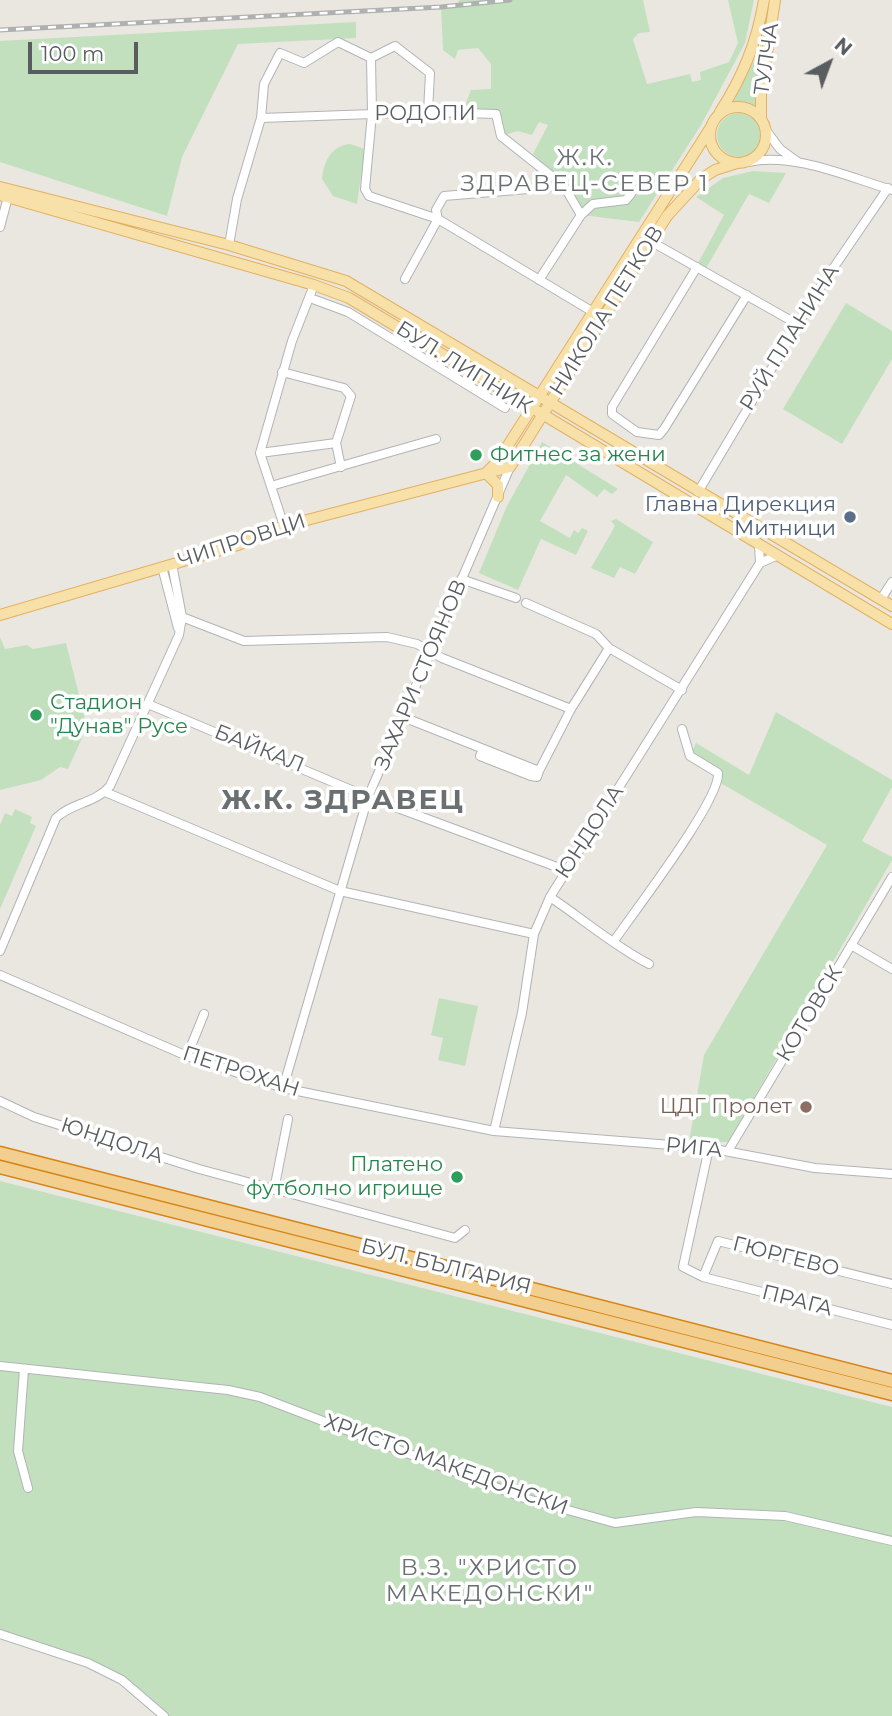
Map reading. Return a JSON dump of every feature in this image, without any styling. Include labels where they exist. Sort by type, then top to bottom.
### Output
[{"type":"highway","name":"БУЛ. БЪЛГАРИЯ","points":[[0,1153],[892,1381]]},
{"type":"highway","name":"БУЛ. БЪЛГАРИЯ","points":[[0,1167],[892,1394]]},
{"type":"main road","name":"ТУЛЧА","points":[[714,122],[746,66],[758,34],[764,0]]},
{"type":"main road","name":"ТУЛЧА","points":[[761,119],[761,93],[775,0]]},
{"type":"main road","points":[[742,108],[761,119],[765,130],[761,152],[743,162],[718,154],[711,141],[714,122],[727,110],[742,108]]},
{"type":"main road","name":"НИКОЛА ПЕТКОВ","points":[[485,473],[498,461],[714,122]]},
{"type":"main road","name":"НИКОЛА ПЕТКОВ","points":[[510,467],[667,216],[701,179],[715,170],[743,162]]},
{"type":"main road","name":"БУЛ. ЛИПНИК","points":[[0,187],[229,245],[346,281],[892,606]]},
{"type":"main road","name":"БУЛ. ЛИПНИК","points":[[3,202],[314,285],[349,298],[531,410],[892,624]]},
{"type":"main road","points":[[485,473],[510,467]]},
{"type":"main road","points":[[485,473],[498,485],[498,497]]},
{"type":"main road","name":"ЧИПРОВЦИ","points":[[0,615],[239,545],[284,526],[485,473]]},
{"type":"street","points":[[229,245],[237,199],[261,118],[264,84],[280,53],[308,63],[333,45],[342,42],[371,58]]},
{"type":"street","points":[[371,58],[395,46],[428,71],[428,112]]},
{"type":"street","points":[[371,58],[372,114],[366,193],[372,199],[438,219],[603,318]]},
{"type":"street","name":"РОДОПИ","points":[[261,118],[428,112],[496,114],[501,136],[564,186],[581,215]]},
{"type":"street","points":[[765,130],[780,149],[800,164]]},
{"type":"street","points":[[743,162],[772,158],[890,189]]},
{"type":"street","points":[[405,279],[438,219],[436,209],[444,197],[564,186]]},
{"type":"street","name":"РУЙ ПЛАНИНА","points":[[698,492],[797,324],[890,189]]},
{"type":"street","points":[[539,280],[581,215],[593,204],[626,200],[631,194]]},
{"type":"street","points":[[0,227],[3,202]]},
{"type":"street","points":[[652,242],[797,324]]},
{"type":"street","points":[[697,267],[612,407],[612,414],[637,432],[659,435],[664,429],[747,295]]},
{"type":"street","points":[[284,526],[260,453],[282,372],[314,285]]},
{"type":"street","points":[[310,298],[348,312],[505,408]]},
{"type":"street","points":[[282,372],[344,388],[351,396],[341,419],[336,443],[341,467]]},
{"type":"street","points":[[271,486],[436,439]]},
{"type":"street","points":[[260,453],[336,443]]},
{"type":"street","name":"ЗАХАРИ СТОЯНОВ","points":[[284,1088],[368,797],[510,467]]},
{"type":"street","points":[[759,546],[760,563],[776,556]]},
{"type":"street","name":"ЮНДОЛА","points":[[494,1132],[522,1013],[534,934],[550,897],[760,563]]},
{"type":"street","points":[[0,951],[56,818],[105,792],[179,635],[182,617],[167,566]]},
{"type":"street","points":[[167,566],[179,635]]},
{"type":"street","points":[[461,579],[516,598]]},
{"type":"street","points":[[881,599],[892,582]]},
{"type":"street","points":[[526,603],[596,634],[609,648],[682,690]]},
{"type":"street","points":[[182,617],[244,641],[387,637],[416,644],[571,709]]},
{"type":"street","points":[[403,717],[539,771],[571,709],[609,648]]},
{"type":"street","name":"БАЙКАЛ","points":[[148,704],[368,797],[565,870]]},
{"type":"street","points":[[614,941],[702,813],[719,782],[718,773],[690,756],[682,729]]},
{"type":"street","points":[[105,792],[340,891],[534,934]]},
{"type":"street","name":"КОТОВСК","points":[[728,1151],[892,877]]},
{"type":"street","points":[[550,897],[614,941],[624,951],[649,964]]},
{"type":"street","points":[[851,944],[892,969]]},
{"type":"street","name":"ПЕТРОХАН","points":[[0,975],[187,1056],[284,1088],[494,1132]]},
{"type":"street","points":[[187,1056],[204,1014]]},
{"type":"street","name":"ЮНДОЛА","points":[[0,1101],[34,1117],[274,1190],[455,1238],[465,1230]]},
{"type":"street","points":[[274,1190],[288,1119]]},
{"type":"street","name":"РИГА","points":[[494,1132],[709,1148],[815,1168],[892,1174]]},
{"type":"street","points":[[703,1278],[683,1267],[709,1148]]},
{"type":"street","name":"ГЮРГЕВО","points":[[703,1278],[718,1241],[892,1284]]},
{"type":"street","name":"ПРАГА","points":[[703,1278],[892,1325]]},
{"type":"street","name":"ХРИСТО МАКЕДОНСКИ","points":[[0,1366],[228,1390],[260,1397],[524,1498],[615,1524],[696,1512],[785,1516],[892,1541]]},
{"type":"street","points":[[24,1369],[18,1451],[28,1488]]},
{"type":"street","points":[[0,1634],[88,1663],[122,1680],[164,1716]]},
{"type":"green space","points":[[459,0],[643,0],[650,32],[639,33],[633,39],[647,84],[690,74],[692,82],[701,80],[700,72],[729,62],[738,43],[728,0],[754,0],[745,43],[701,125],[639,222],[581,215],[564,186],[533,154],[548,125],[539,122],[532,135],[518,131],[501,136],[495,114],[462,113],[471,90],[491,89],[491,64],[478,48],[458,50],[455,59],[443,50],[441,7],[458,6]]},
{"type":"green space","points":[[768,0],[756,107],[733,103],[759,51]]},
{"type":"green space","points":[[356,22],[356,38],[238,44],[182,157],[167,216],[0,162],[0,41]]},
{"type":"green space","points":[[739,113],[754,120],[761,135],[754,150],[739,157],[724,150],[717,135],[724,120]]},
{"type":"green space","points":[[350,144],[365,149],[357,204],[333,196],[322,179],[333,151]]},
{"type":"green space","points":[[753,171],[786,173],[769,203],[749,194],[705,270],[697,265],[724,215],[696,197],[723,178]]},
{"type":"green space","points":[[846,303],[892,331],[892,359],[842,444],[783,409]]},
{"type":"green space","points":[[542,442],[618,489],[612,494],[604,489],[597,497],[566,475],[540,521],[570,538],[574,530],[578,533],[582,528],[588,531],[576,555],[541,539],[518,590],[479,573],[506,508]]},
{"type":"green space","points":[[616,519],[653,542],[635,574],[620,567],[614,578],[591,568],[615,526],[611,521]]},
{"type":"green space","name":"Стадион \"Дунав\" Русе","points":[[0,637],[5,649],[27,645],[33,649],[66,643],[87,727],[68,769],[60,767],[41,780],[0,790]]},
{"type":"green space","points":[[776,712],[892,780],[892,787],[862,841],[892,857],[892,860],[728,1142],[689,1142],[704,1055],[827,845],[719,782],[718,773],[690,756],[696,743],[749,775]]},
{"type":"green space","points":[[15,809],[32,817],[30,823],[36,826],[0,909],[0,825],[5,813],[12,816]]},
{"type":"green space","points":[[439,998],[478,1006],[465,1066],[438,1060],[443,1038],[431,1035]]},
{"type":"green space","points":[[0,1181],[892,1407],[892,1716],[161,1716],[130,1686],[88,1663],[0,1634]]},
{"type":"railway","points":[[0,30],[441,7],[510,0]]},
{"type":"place","name":"Фитнес за жени","points":[[476,455]]},
{"type":"place","name":"Главна Дирекция Митници","points":[[850,517]]},
{"type":"place","name":"Стадион \"Дунав\" Русе","points":[[36,715]]},
{"type":"place","name":"ЦДГ Пролет","points":[[806,1107]]},
{"type":"place","name":"Платено футболно игрище","points":[[457,1177]]},
{"type":"district","name":"Ж.К. ЗДРАВЕЦ-СЕВЕР 1","points":[[585,171]]},
{"type":"district","name":"Ж.К. ЗДРАВЕЦ","points":[[343,801]]},
{"type":"district","name":"В.З. \"ХРИСТО МАКЕДОНСКИ\"","points":[[490,1581]]}]
